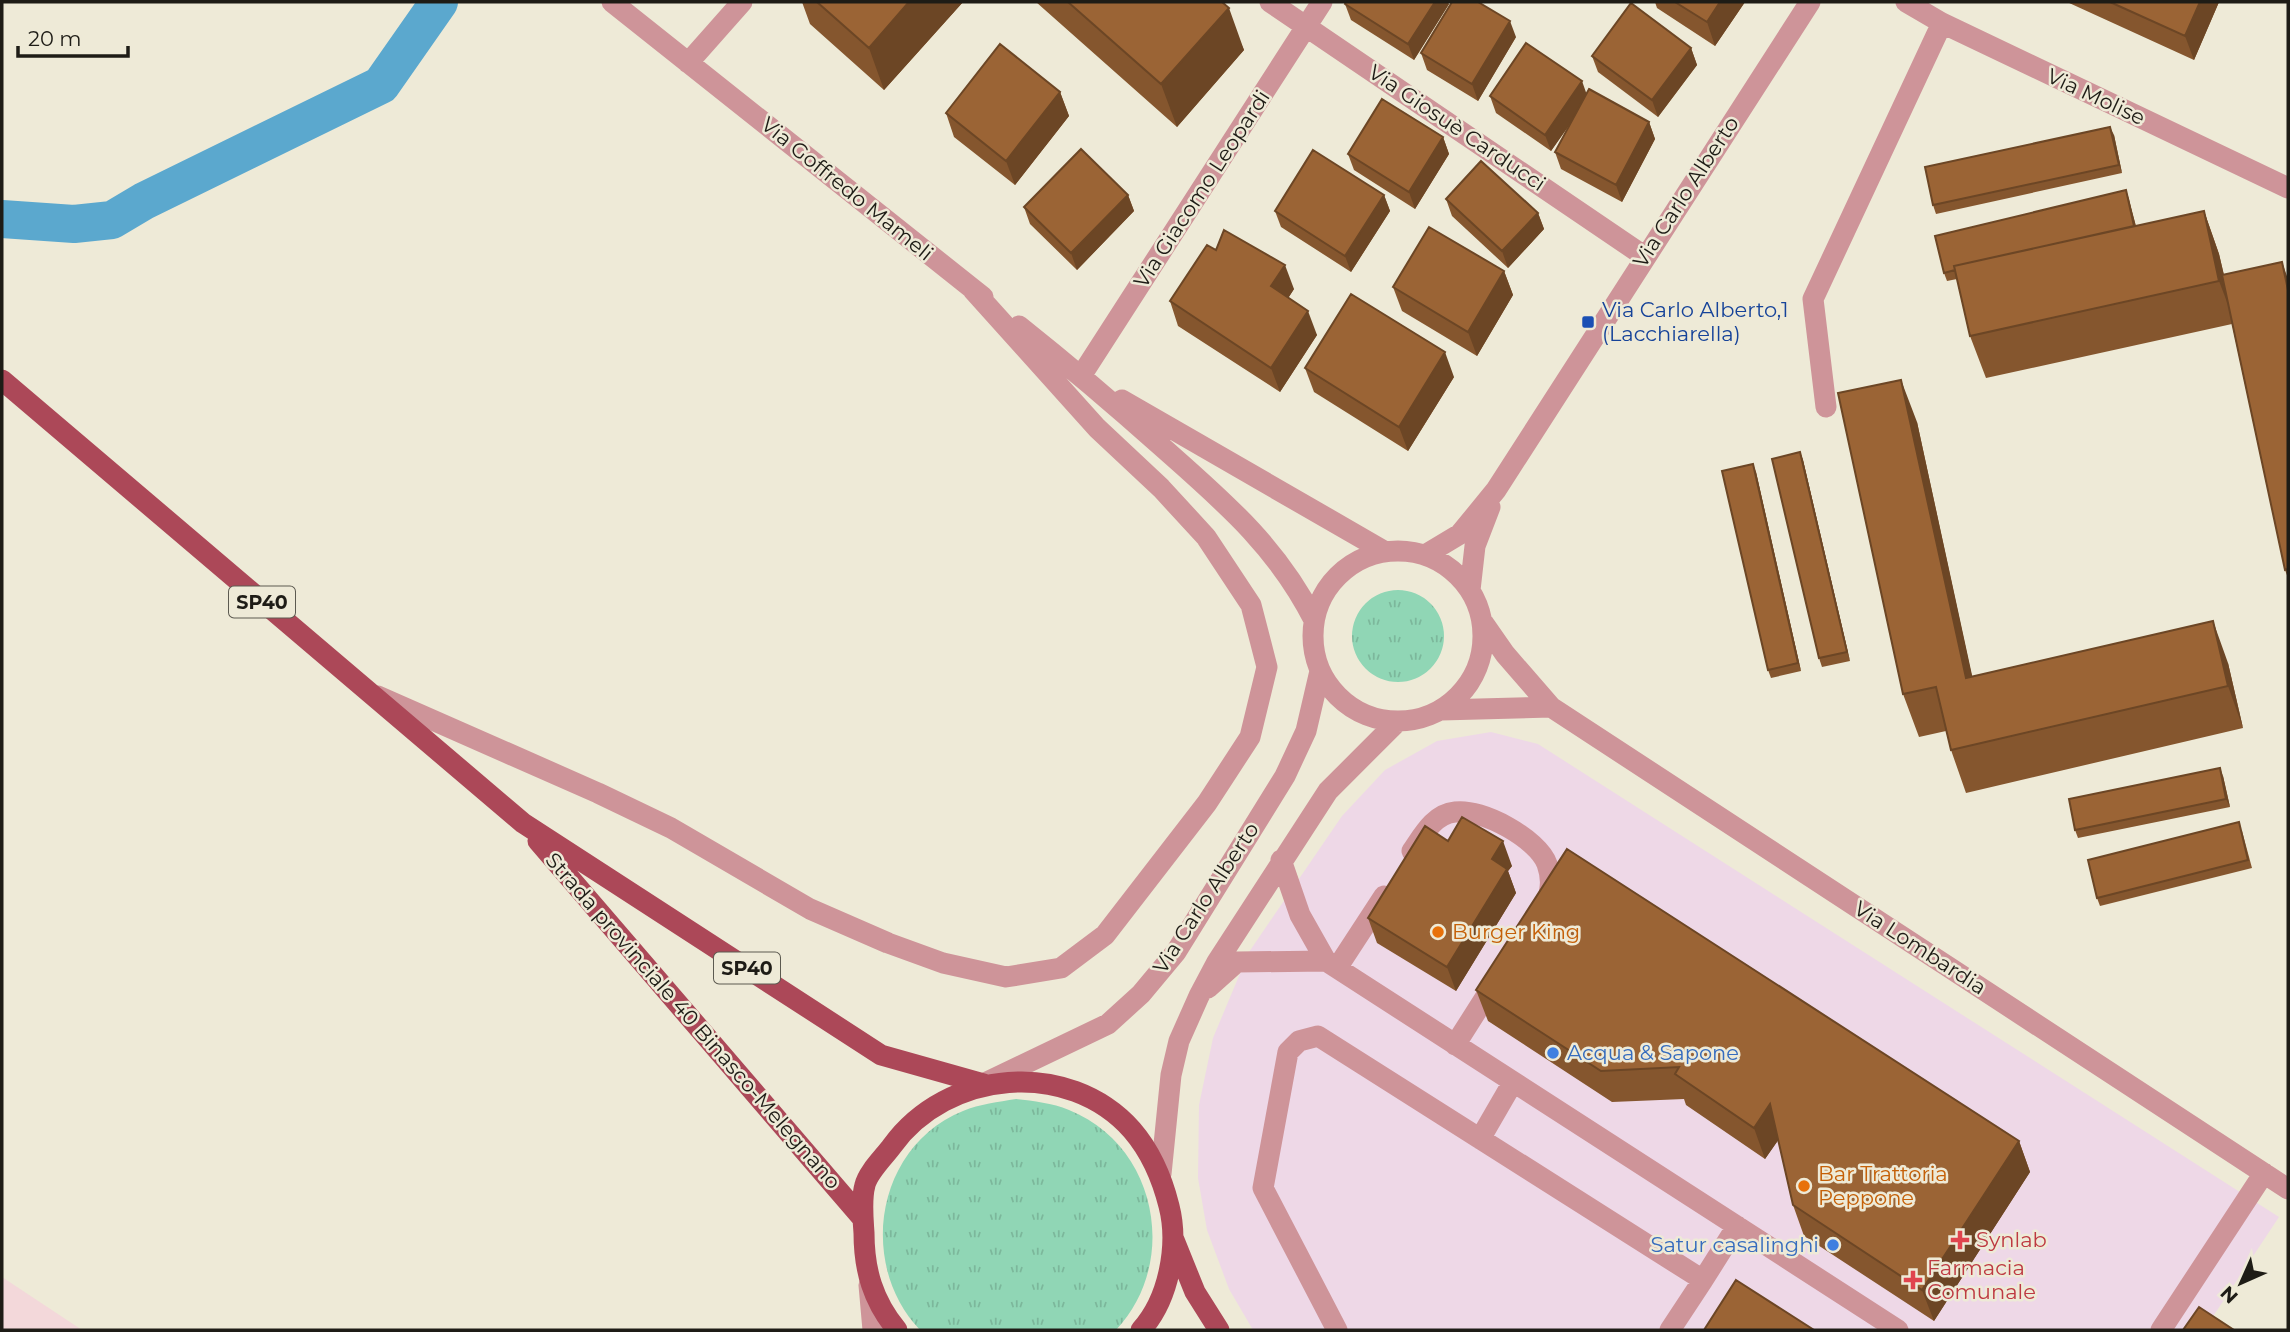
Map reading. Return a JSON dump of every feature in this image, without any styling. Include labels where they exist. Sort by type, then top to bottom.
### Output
[{"type":"main road","name":"Strada provinciale 40 Binasco-Melegnano","points":[[2,380],[523,823],[881,1055],[984,1084]]},
{"type":"main road","name":"Strada provinciale 40 Binasco-Melegnano","points":[[523,823],[863,1219]]},
{"type":"main road","name":"Strada provinciale 40 Binasco-Melegnano","points":[[897,1330],[884,1314],[868,1276],[863,1219],[865,1184],[903,1131],[943,1099],[984,1084],[1035,1081],[1086,1096],[1111,1111],[1133,1131],[1161,1174],[1174,1238],[1166,1284],[1141,1330]]},
{"type":"main road","name":"Strada provinciale 40 Binasco-Melegnano","points":[[1174,1238],[1195,1292],[1219,1330]]},
{"type":"street","name":"Via Goffredo Mameli","points":[[612,2],[1081,376],[1241,517],[1275,554],[1314,620]]},
{"type":"street","points":[[688,63],[742,2]]},
{"type":"street","name":"Via Giosuè Carducci","points":[[1270,2],[1644,256]]},
{"type":"street","name":"Via Giacomo Leopardi","points":[[1081,376],[1322,2]]},
{"type":"street","name":"Via Carlo Alberto","points":[[1424,555],[1460,534],[1496,490],[1644,256],[1810,2]]},
{"type":"street","name":"Via Molise","points":[[1906,2],[1942,23],[2288,188]]},
{"type":"street","points":[[1826,407],[1813,299],[1942,23]]},
{"type":"street","points":[[366,690],[647,816],[810,909],[888,943],[943,963],[1006,977],[1061,968],[1105,935],[1207,803],[1250,737],[1267,667],[1251,605],[1206,537],[1161,488],[1097,428],[973,290]]},
{"type":"street","name":"Via Goffredo Mameli","points":[[1081,376],[1384,551]]},
{"type":"street","name":"Via Carlo Alberto","points":[[1470,590],[1475,546],[1496,490]]},
{"type":"street","points":[[1384,551],[1424,555],[1450,568],[1470,590],[1482,621],[1483,648],[1475,672],[1461,693],[1441,710],[1420,719],[1381,720],[1352,707],[1328,685],[1320,671],[1313,646],[1314,620],[1322,596],[1338,575],[1359,559],[1384,551]]},
{"type":"street","name":"Via Lombardia","points":[[1482,621],[1504,654],[1551,707],[2288,1189]]},
{"type":"street","name":"Via Carlo Alberto","points":[[984,1084],[1108,1024],[1141,994],[1175,952],[1285,776],[1306,731],[1320,671]]},
{"type":"street","points":[[1441,710],[1551,707]]},
{"type":"street","name":"Via Carlo Alberto","points":[[1161,1174],[1171,1075],[1179,1041],[1199,996],[1281,860],[1328,791],[1398,721]]},
{"type":"street","points":[[1331,965],[1429,826],[1453,812],[1477,813],[1504,825],[1528,842],[1546,861],[1551,882],[1548,901],[1533,923]]},
{"type":"street","points":[[1281,860],[1300,915],[1331,965],[1898,1330]]},
{"type":"street","points":[[1455,1045],[1512,956]]},
{"type":"street","points":[[1199,996],[1237,962],[1331,965]]},
{"type":"street","points":[[1337,1330],[1263,1188],[1288,1052],[1299,1041],[1318,1036],[1703,1280]]},
{"type":"street","points":[[1479,1139],[1513,1082]]},
{"type":"street","points":[[2161,1330],[2264,1173]]},
{"type":"street","points":[[1670,1330],[1737,1226]]},
{"type":"street","points":[[868,1276],[873,1330]]},
{"type":"shaded area","points":[[1491,732],[1538,744],[2279,1217],[2204,1330],[1253,1330],[1229,1289],[1207,1230],[1198,1178],[1199,1105],[1213,1038],[1249,952],[1342,816],[1385,770],[1437,741]]},
{"type":"shaded area","points":[[2,1277],[82,1330],[2,1330]]},
{"type":"green space","points":[[1398,590],[1416,594],[1430,604],[1440,618],[1444,636],[1440,654],[1430,668],[1416,678],[1398,682],[1380,678],[1366,668],[1356,654],[1352,636],[1356,618],[1366,604],[1380,594]]},
{"type":"green space","points":[[1016,1099],[1069,1110],[1099,1127],[1122,1150],[1139,1177],[1149,1208],[1152,1240],[1148,1272],[1136,1302],[1116,1330],[920,1330],[900,1303],[888,1273],[883,1241],[885,1209],[895,1178],[911,1151],[934,1128],[963,1111]]},
{"type":"building","points":[[817,2],[909,2],[869,48]]},
{"type":"building","points":[[1068,2],[1222,2],[1229,8],[1161,84]]},
{"type":"building","points":[[1435,2],[1408,44],[1345,4]]},
{"type":"building","points":[[1452,2],[1478,2],[1510,21],[1472,84],[1421,53]]},
{"type":"building","points":[[1675,2],[1720,2],[1707,22]]},
{"type":"building","points":[[2110,2],[2200,2],[2185,36]]},
{"type":"building","points":[[1631,3],[1691,48],[1652,100],[1592,56]]},
{"type":"building","points":[[1526,43],[1582,81],[1545,135],[1490,96]]},
{"type":"building","points":[[1000,44],[1060,92],[1006,161],[946,113]]},
{"type":"building","points":[[1589,89],[1649,122],[1616,185],[1555,152]]},
{"type":"building","points":[[1382,99],[1443,137],[1409,192],[1348,154]]},
{"type":"building","points":[[2110,127],[2119,165],[1933,205],[1925,167]]},
{"type":"building","points":[[1081,149],[1128,195],[1071,253],[1024,207]]},
{"type":"building","points":[[1313,150],[1384,195],[1345,256],[1275,211]]},
{"type":"building","points":[[1481,161],[1538,213],[1502,251],[1446,199]]},
{"type":"building","points":[[2126,190],[2134,226],[1954,266],[1955,270],[1944,273],[1935,236]]},
{"type":"building","points":[[2204,211],[2219,281],[1970,336],[1954,266]]},
{"type":"building","points":[[1429,227],[1504,271],[1468,332],[1393,287]]},
{"type":"building","points":[[1224,230],[1285,265],[1271,286],[1308,311],[1271,368],[1170,301],[1207,245],[1216,250]]},
{"type":"building","points":[[2282,262],[2288,290],[2288,569],[2285,570],[2222,275]]},
{"type":"building","points":[[1351,294],[1445,352],[1399,427],[1305,368]]},
{"type":"building","points":[[1901,380],[1966,678],[2213,621],[2228,686],[1951,750],[1936,687],[1903,694],[1838,393]]},
{"type":"building","points":[[1800,452],[1847,652],[1819,658],[1772,459]]},
{"type":"building","points":[[1753,464],[1798,663],[1768,670],[1722,471]]},
{"type":"building","points":[[2220,768],[2226,799],[2075,830],[2069,799]]},
{"type":"building","points":[[1462,817],[1503,841],[1492,859],[1507,869],[1447,967],[1368,918],[1425,826],[1448,841]]},
{"type":"building","points":[[2239,822],[2248,860],[2097,898],[2088,860]]},
{"type":"building","points":[[1567,849],[2019,1141],[1922,1290],[1793,1205],[1770,1104],[1754,1128],[1675,1074],[1679,1067],[1601,1071],[1476,990]]},
{"type":"building","points":[[1736,1280],[1814,1330],[1704,1330]]},
{"type":"building","points":[[2199,1307],[2234,1330],[2183,1330]]},
{"type":"waterway","points":[[2,219],[74,224],[112,220],[144,201],[381,85],[439,2]]},
{"type":"place","name":"Via Carlo Alberto,1 (Lacchiarella)","points":[[1588,322]]},
{"type":"place","name":"Burger King","points":[[1438,932]]},
{"type":"place","name":"Acqua & Sapone","points":[[1553,1053]]},
{"type":"place","name":"Bar Trattoria Peppone","points":[[1804,1186]]},
{"type":"place","name":"Synlab","points":[[1960,1240]]},
{"type":"place","name":"Satur casalinghi","points":[[1833,1245]]},
{"type":"place","name":"Farmacia Comunale","points":[[1913,1280]]}]
